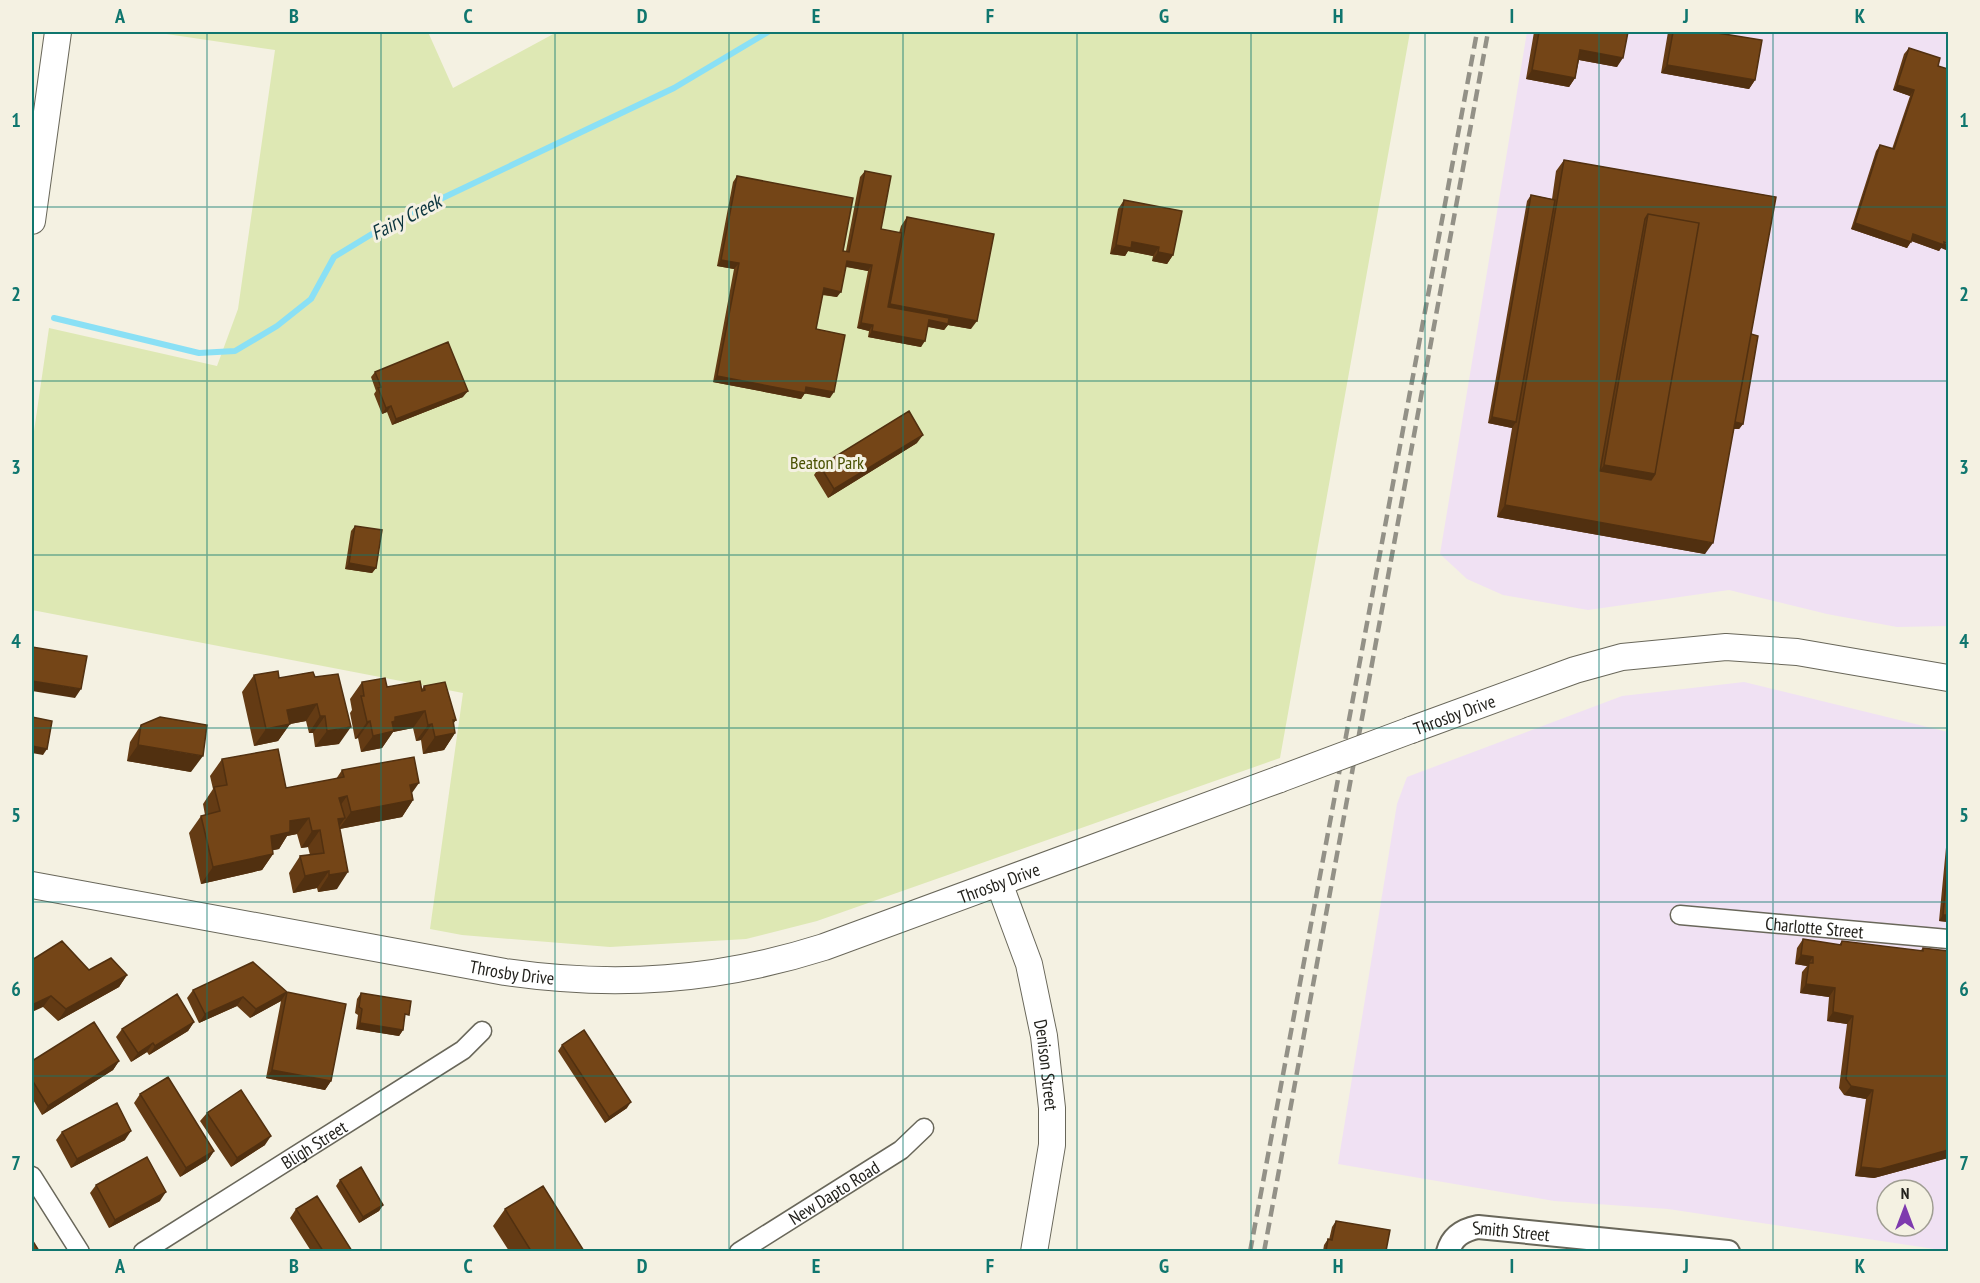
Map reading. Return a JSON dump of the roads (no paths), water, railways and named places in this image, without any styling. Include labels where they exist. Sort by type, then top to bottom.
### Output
[{"type":"main road","points":[[32,221],[58,32]]},
{"type":"main road","name":"Throsby Drive","points":[[32,885],[506,972],[611,982],[695,977],[784,960],[1575,670],[1622,657],[1726,647],[1797,652],[1948,678]]},
{"type":"main road","points":[[1906,671],[1948,663]]},
{"type":"main road","name":"Denison Street","points":[[999,883],[1029,964],[1044,1036],[1052,1108],[1052,1145],[1034,1251]]},
{"type":"street","name":"Charlotte Street","points":[[1680,915],[1948,939]]},
{"type":"street","name":"Bligh Street","points":[[143,1251],[463,1050],[482,1031]]},
{"type":"street","name":"New Dapto Road","points":[[739,1251],[901,1150],[924,1128]]},
{"type":"street","points":[[32,1176],[80,1251]]},
{"type":"street","name":"Smith Street","points":[[1448,1251],[1456,1236],[1466,1229],[1478,1227],[1641,1247],[1728,1251]]},
{"type":"waterway","name":"Fairy Creek","points":[[54,318],[199,353],[235,351],[277,326],[311,299],[334,257],[390,223],[674,88],[768,32]]},
{"type":"railway","points":[[1250,1252],[1477,32]]},
{"type":"railway","points":[[1264,1252],[1488,32]]},
{"type":"park label","name":"Beaton Park","points":[[827,462]]}]
